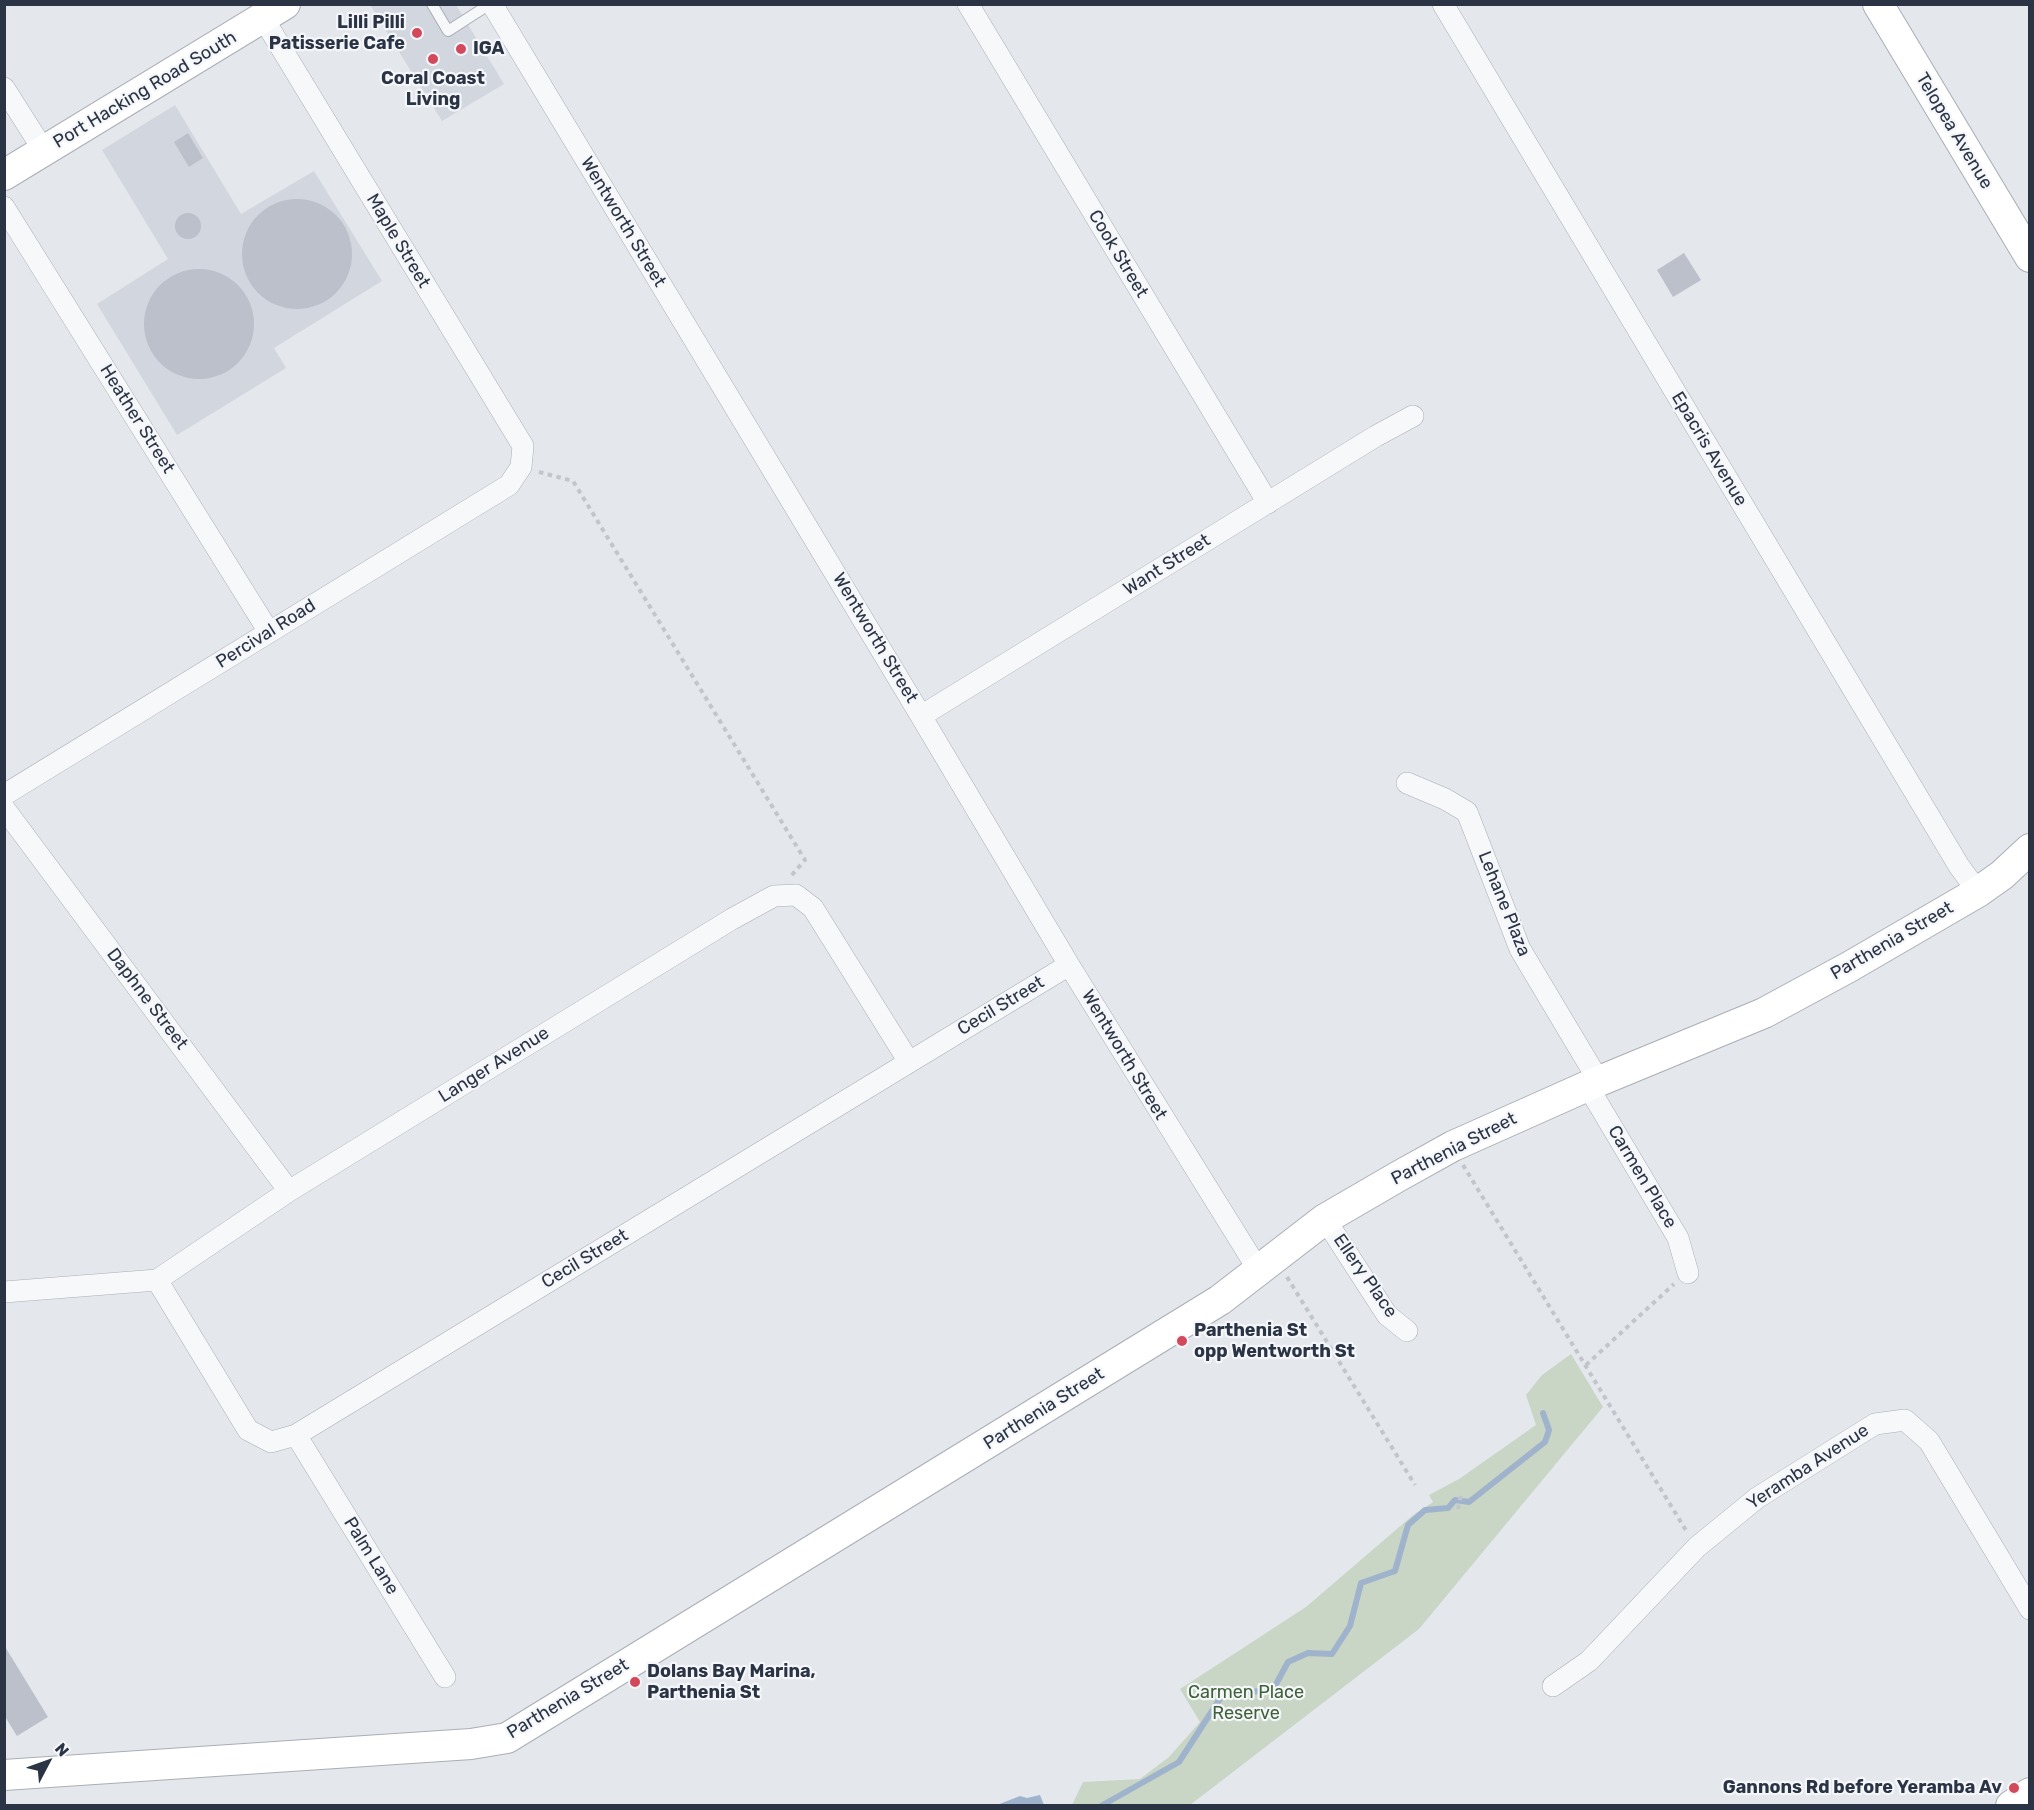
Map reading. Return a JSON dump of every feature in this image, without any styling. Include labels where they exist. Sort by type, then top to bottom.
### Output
[{"type":"street","name":"Wentworth Street","points":[[491,4],[1069,965],[1267,1265]]},
{"type":"street","name":"Cook Street","points":[[968,4],[1268,503]]},
{"type":"street","name":"Epacris Avenue","points":[[1443,4],[1959,866],[1978,892]]},
{"type":"street","name":"Telopea Avenue","points":[[1878,4],[2030,257]]},
{"type":"street","name":"Port Hacking Road South","points":[[4,175],[274,11]]},
{"type":"street","name":"Maple Street","points":[[274,11],[523,446],[521,467]]},
{"type":"street","points":[[4,88],[44,151]]},
{"type":"street","name":"Heather Street","points":[[4,207],[269,632]]},
{"type":"street","name":"Want Street","points":[[921,716],[1376,436],[1413,416]]},
{"type":"street","name":"Percival Road","points":[[4,795],[509,485],[521,467]]},
{"type":"street","name":"Lehane Plaza","points":[[1407,783],[1445,799],[1467,812],[1520,949],[1594,1073],[1592,1084]]},
{"type":"street","name":"Daphne Street","points":[[4,808],[289,1191]]},
{"type":"street","name":"Parthenia Street","points":[[4,1774],[471,1744],[507,1738],[1220,1300],[1325,1219],[1453,1146],[1592,1084],[1764,1013],[1978,892],[2028,852]]},
{"type":"street","points":[[774,896],[796,896],[813,908],[909,1062]]},
{"type":"street","name":"Langer Avenue","points":[[4,1292],[158,1280],[289,1191],[732,919],[774,896]]},
{"type":"street","name":"Cecil Street","points":[[158,1280],[248,1430],[271,1442],[296,1435],[1069,965]]},
{"type":"street","name":"Carmen Place","points":[[1592,1084],[1593,1095],[1678,1238],[1688,1273]]},
{"type":"street","name":"Ellery Place","points":[[1325,1219],[1387,1315],[1407,1331]]},
{"type":"street","name":"Yeramba Avenue","points":[[1553,1686],[1589,1661],[1697,1547],[1757,1498],[1875,1424],[1905,1420],[1929,1441],[2030,1609]]},
{"type":"street","name":"Palm Lane","points":[[296,1435],[445,1677]]},
{"type":"street","points":[[2011,1806],[2030,1793]]},
{"type":"lane","points":[[432,4],[448,31],[491,4]]},
{"type":"path","points":[[521,467],[573,481],[805,860],[774,896]]},
{"type":"path","points":[[1453,1146],[1697,1547]]},
{"type":"path","points":[[1267,1265],[1415,1485]]},
{"type":"path","points":[[1586,1365],[1663,1293],[1688,1273]]},
{"type":"path","points":[[1458,1509],[1461,1495]]},
{"type":"shaded area","points":[[370,5],[456,5],[504,84],[442,121]]},
{"type":"shaded area","points":[[175,105],[241,214],[314,171],[382,281],[274,348],[286,368],[177,435],[97,304],[168,259],[102,150]]},
{"type":"green space","name":"Carmen Place Reserve","points":[[1571,1354],[1603,1407],[1419,1629],[1190,1805],[1072,1805],[1083,1782],[1140,1779],[1169,1757],[1200,1722],[1180,1689],[1306,1607],[1412,1516],[1433,1502],[1429,1495],[1459,1479],[1536,1425],[1526,1395],[1542,1375]]},
{"type":"water","points":[[1040,1795],[1044,1805],[997,1805],[1020,1796],[1027,1798]]},
{"type":"building","points":[[188,133],[203,158],[189,167],[174,142]]},
{"type":"building","points":[[297,199],[318,203],[336,215],[348,233],[352,254],[348,275],[336,293],[318,305],[297,309],[276,305],[258,293],[246,275],[242,254],[246,233],[258,215],[276,203]]},
{"type":"building","points":[[188,213],[197,217],[201,226],[197,235],[188,239],[179,235],[175,226],[179,217]]},
{"type":"building","points":[[1684,253],[1701,280],[1673,297],[1657,270]]},
{"type":"building","points":[[199,269],[220,274],[238,285],[249,303],[254,324],[249,345],[238,363],[220,374],[199,379],[178,374],[160,363],[149,345],[144,324],[149,303],[160,285],[178,274]]},
{"type":"building","points":[[4,1645],[48,1717],[17,1736],[4,1715]]},
{"type":"waterway","points":[[1101,1806],[1179,1762],[1223,1694],[1261,1691],[1275,1686],[1288,1662],[1308,1653],[1332,1654],[1350,1626],[1361,1583],[1395,1571],[1408,1525],[1425,1510],[1448,1508],[1455,1500],[1469,1502],[1545,1442],[1549,1430],[1543,1413]]},
{"type":"place","name":"Lilli Pilli Patisserie Cafe","points":[[417,33]]},
{"type":"place","name":"IGA","points":[[461,49]]},
{"type":"place","name":"Coral Coast Living","points":[[433,59]]},
{"type":"place","name":"Parthenia St opp Wentworth St","points":[[1182,1341]]},
{"type":"place","name":"Dolans Bay Marina, Parthenia St","points":[[635,1682]]},
{"type":"place","name":"Gannons Rd before Yeramba Av","points":[[2014,1788]]}]
